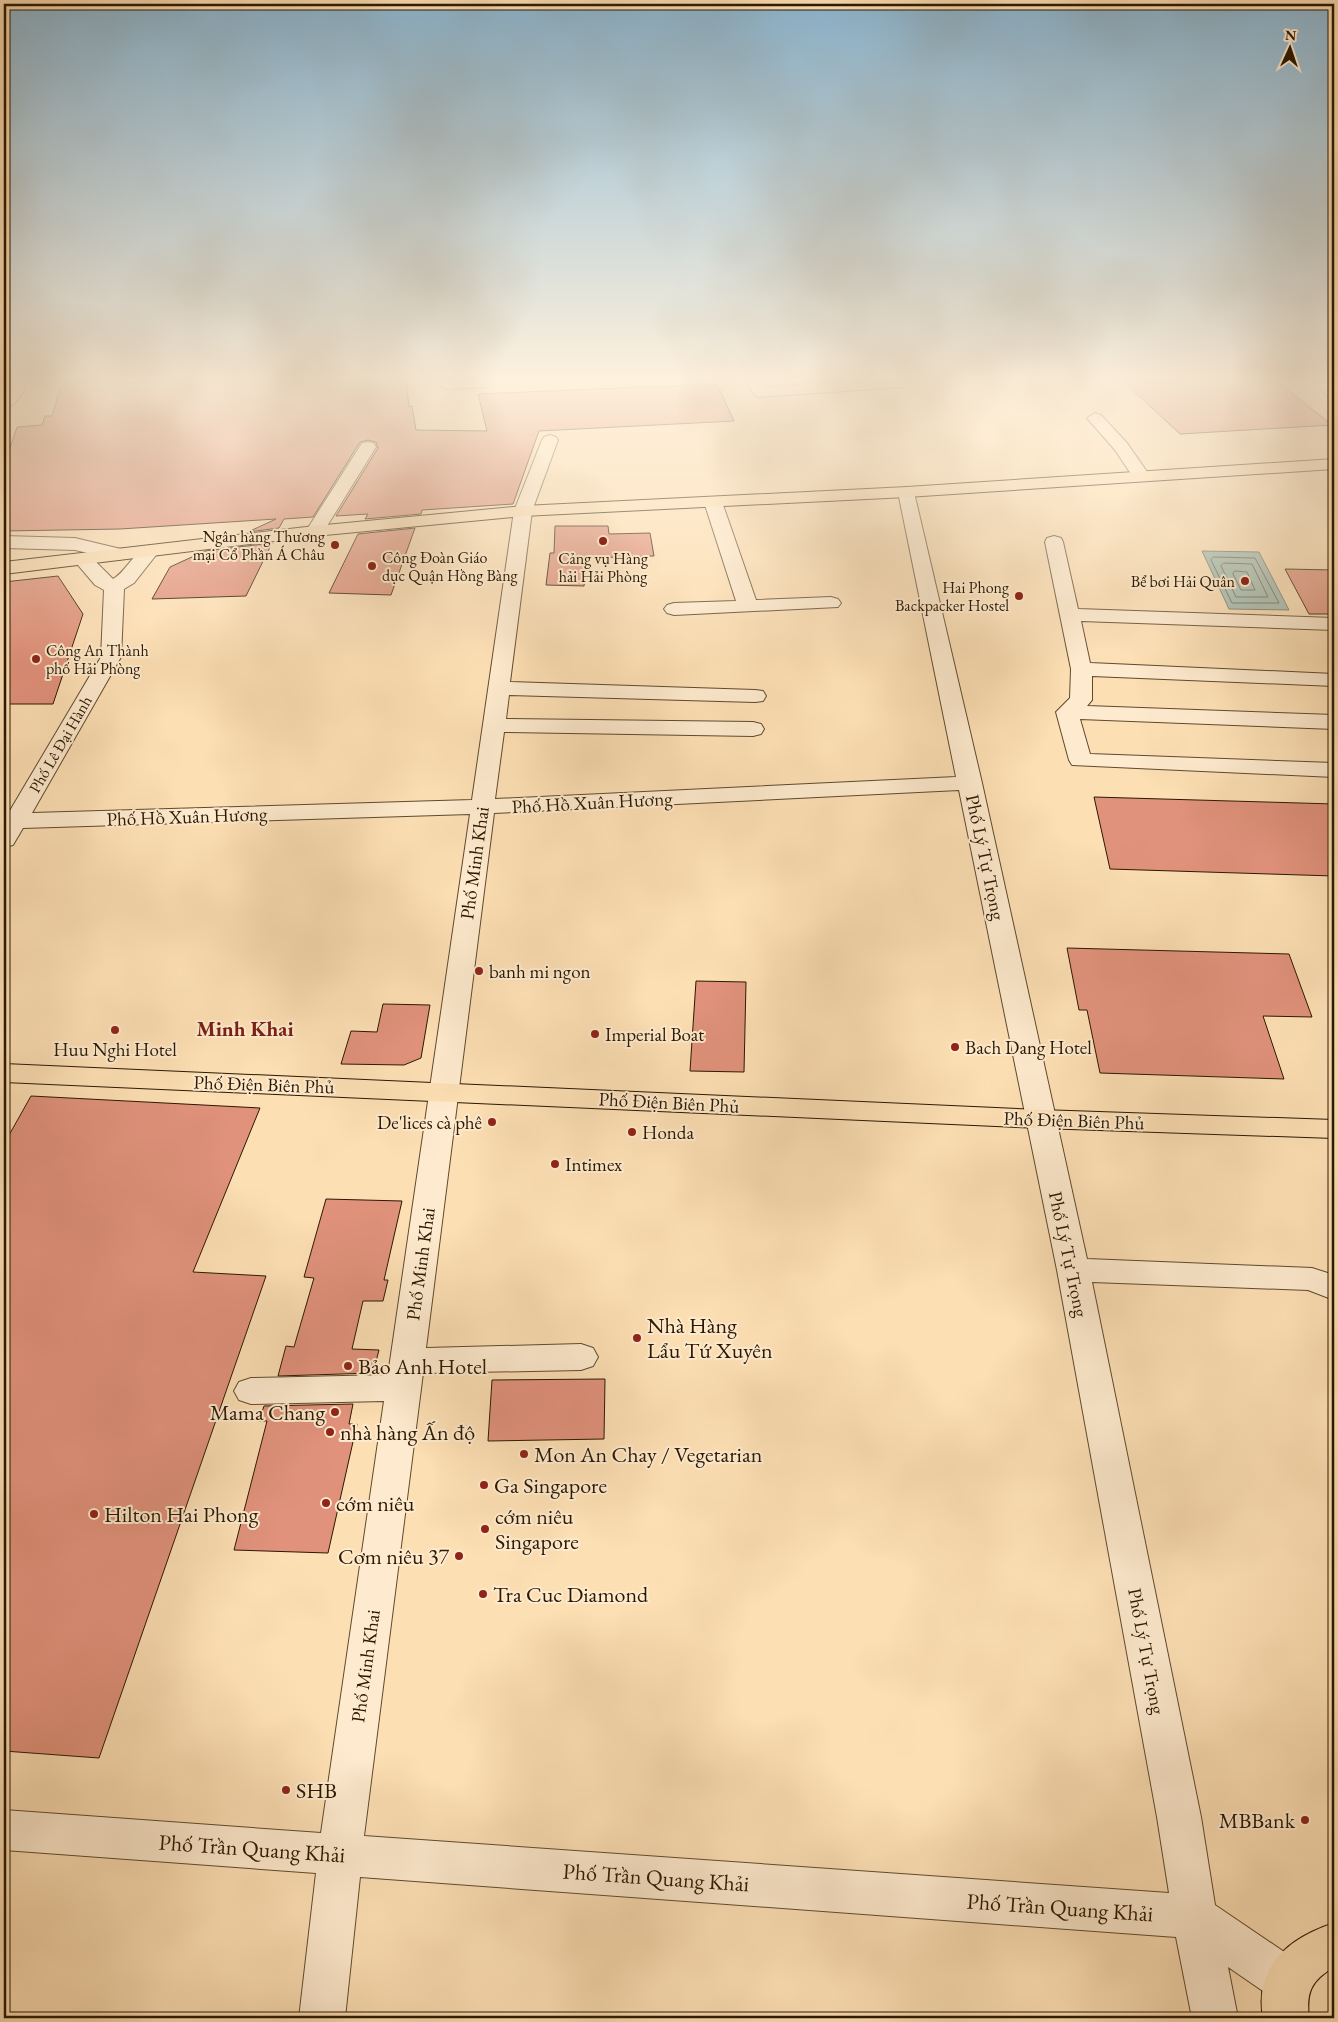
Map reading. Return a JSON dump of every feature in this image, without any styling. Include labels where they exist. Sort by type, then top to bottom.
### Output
[{"type":"main road","points":[[4,568],[314,531],[523,511],[907,492],[1136,476]]},
{"type":"main road","name":"Phố Điện Biên Phủ","points":[[4,1073],[1041,1119],[1334,1129]]},
{"type":"main road","points":[[1287,2000],[1295,1970],[1316,1952],[1334,1945]]},
{"type":"street","points":[[314,531],[350,476]]},
{"type":"street","name":"Phố Minh Khai","points":[[322,2018],[340,1854],[498,688],[523,511],[536,476]]},
{"type":"street","name":"Phố Lý Tự Trọng","points":[[907,492],[1073,1270],[1179,1817],[1195,1916],[1215,2018]]},
{"type":"street","points":[[713,502],[748,606]]},
{"type":"street","points":[[4,542],[75,544],[118,554]]},
{"type":"street","points":[[1054,542],[1071,615],[1080,669],[1081,700],[1067,712]]},
{"type":"street","points":[[81,558],[102,582],[114,587],[127,579],[151,550]]},
{"type":"street","name":"Phố Lê Đại Hành","points":[[8,827],[111,657],[114,587]]},
{"type":"street","points":[[674,609],[831,603]]},
{"type":"street","points":[[1071,615],[1334,624]]},
{"type":"street","points":[[1080,669],[1334,680]]},
{"type":"street","points":[[498,688],[756,696]]},
{"type":"street","points":[[1067,712],[1334,722]]},
{"type":"street","points":[[1067,712],[1080,760],[1334,770]]},
{"type":"street","points":[[493,725],[753,729]]},
{"type":"street","name":"Phố Hồ Xuân Hương","points":[[8,827],[482,807],[970,782]]},
{"type":"street","points":[[1073,1270],[1312,1279],[1334,1288]]},
{"type":"street","points":[[251,1391],[581,1357]]},
{"type":"street","name":"Phố Trần Quang Khải","points":[[4,1830],[1195,1916]]},
{"type":"street","points":[[1195,1916],[1287,2000]]},
{"type":"water","name":"Bể bơi Hải Quân","points":[[1202,551],[1259,552],[1289,610],[1229,609]]},
{"type":"building","points":[[4,476],[338,476],[313,517],[284,519],[279,528],[248,532],[276,519],[120,529],[4,531]]},
{"type":"building","points":[[360,476],[523,476],[513,504],[422,510],[421,514],[365,519],[368,514],[336,516]]},
{"type":"building","points":[[555,526],[608,526],[609,534],[650,533],[654,556],[587,558],[584,586],[546,585],[550,553],[554,553]]},
{"type":"building","name":"Công Đoàn Giáo dục Quận Hồng Bàng","points":[[415,528],[391,595],[329,593],[358,534]]},
{"type":"building","points":[[272,543],[246,596],[152,599],[170,567],[205,551]]},
{"type":"building","points":[[1285,569],[1334,570],[1334,614],[1309,614]]},
{"type":"building","name":"Công An Thành phố Hải Phòng","points":[[58,576],[83,614],[53,704],[4,704],[4,582]]},
{"type":"building","points":[[1094,797],[1334,804],[1334,876],[1110,869]]},
{"type":"building","points":[[1067,948],[1289,954],[1312,1017],[1263,1016],[1284,1079],[1100,1073],[1087,1010],[1079,1010]]},
{"type":"building","points":[[696,981],[746,982],[744,1072],[690,1071]]},
{"type":"building","points":[[383,1004],[430,1005],[421,1058],[404,1065],[341,1064],[351,1031],[377,1032]]},
{"type":"building","name":"Hilton Hai Phong","points":[[31,1096],[260,1108],[193,1272],[266,1276],[99,1758],[4,1751],[4,1144]]},
{"type":"building","points":[[326,1199],[402,1201],[384,1280],[388,1280],[383,1301],[363,1301],[352,1349],[379,1350],[373,1373],[278,1376],[286,1346],[294,1347],[314,1278],[304,1277]]},
{"type":"building","points":[[605,1379],[604,1439],[488,1441],[492,1380]]},
{"type":"building","points":[[353,1404],[349,1424],[357,1424],[328,1553],[234,1550],[267,1421],[259,1421],[264,1406]]},
{"type":"place","name":"Cảng vụ Hàng hải Hải Phòng","points":[[603,541]]},
{"type":"place","name":"Ngân hàng Thương mại Cổ Phần Á Châu","points":[[335,545]]},
{"type":"place","name":"Công Đoàn Giáo dục Quận Hồng Bàng","points":[[372,566]]},
{"type":"place","name":"Bể bơi Hải Quân","points":[[1245,581]]},
{"type":"place","name":"Hai Phong Backpacker Hostel","points":[[1019,596]]},
{"type":"place","name":"Công An Thành phố Hải Phòng","points":[[36,659]]},
{"type":"place","name":"banh mi ngon","points":[[479,971]]},
{"type":"place","name":"Huu Nghi Hotel","points":[[115,1030]]},
{"type":"place","name":"Imperial Boat","points":[[595,1034]]},
{"type":"place","name":"Bach Dang Hotel","points":[[955,1047]]},
{"type":"place","name":"De'lices cà phê","points":[[492,1122]]},
{"type":"place","name":"Honda","points":[[632,1132]]},
{"type":"place","name":"Intimex","points":[[555,1164]]},
{"type":"place","name":"Nhà Hàng Lẩu Tứ Xuyên","points":[[637,1338]]},
{"type":"place","name":"Bảo Anh Hotel","points":[[348,1366]]},
{"type":"place","name":"Mama Chang","points":[[335,1412]]},
{"type":"place","name":"nhà hàng Ấn độ","points":[[330,1432]]},
{"type":"place","name":"Mon An Chay / Vegetarian","points":[[524,1454]]},
{"type":"place","name":"Ga Singapore","points":[[484,1485]]},
{"type":"place","name":"cớm niêu","points":[[326,1503]]},
{"type":"place","name":"Hilton Hai Phong","points":[[94,1514]]},
{"type":"place","name":"cớm niêu Singapore","points":[[485,1529]]},
{"type":"place","name":"Cơm niêu 37","points":[[459,1556]]},
{"type":"place","name":"Tra Cuc Diamond","points":[[483,1594]]},
{"type":"place","name":"SHB","points":[[286,1790]]},
{"type":"place","name":"MBBank","points":[[1305,1820]]},
{"type":"district","name":"Minh Khai","points":[[245,1029]]}]
